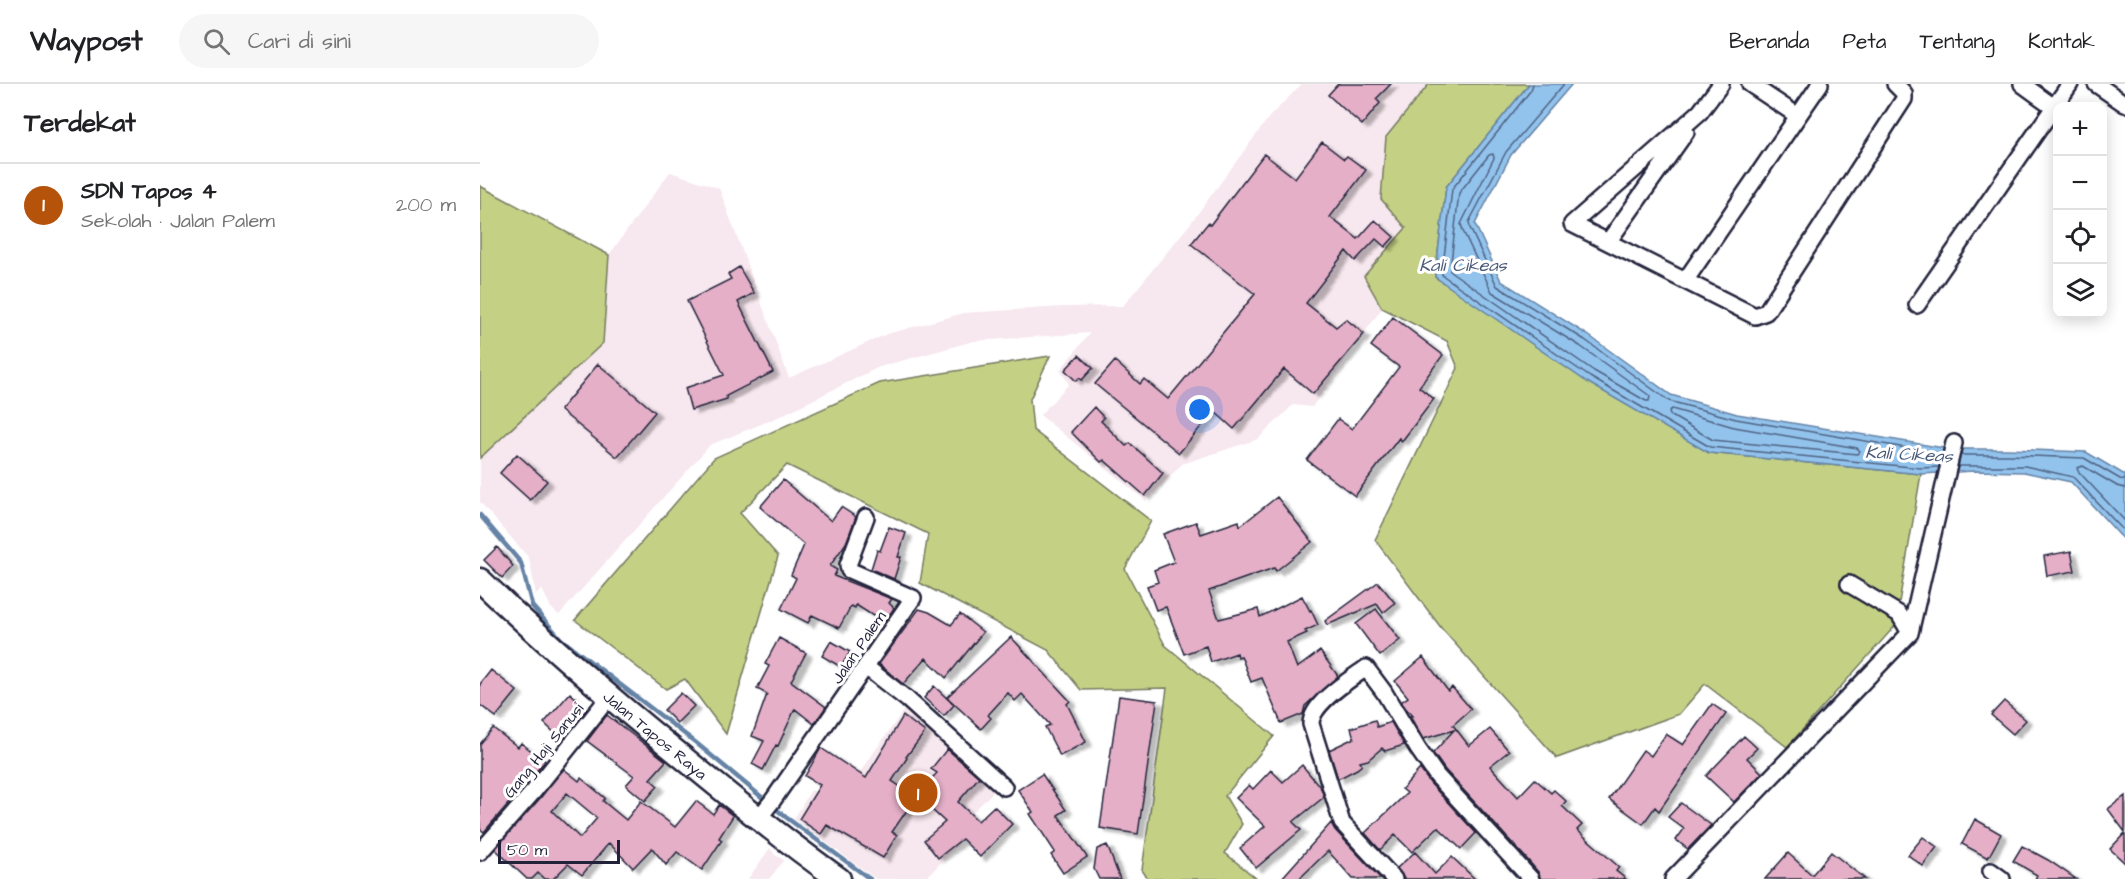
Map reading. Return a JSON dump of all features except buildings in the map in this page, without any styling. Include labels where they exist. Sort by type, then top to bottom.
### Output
[{"type":"main road","name":"Jalan Tapos Raya","points":[[480,580],[532,631],[609,698],[765,810],[838,879]]},
{"type":"street","points":[[1608,242],[1721,84]]},
{"type":"street","points":[[1750,84],[1798,116]]},
{"type":"street","points":[[1684,280],[1820,84]]},
{"type":"street","points":[[1700,112],[1572,224],[1755,316],[1766,312],[1904,99],[1904,93],[1895,84]]},
{"type":"street","points":[[2022,84],[2053,106]]},
{"type":"street","points":[[2057,102],[2070,84]]},
{"type":"street","points":[[2096,84],[2125,104]]},
{"type":"street","points":[[1917,305],[2053,108]]},
{"type":"street","points":[[1673,879],[1910,633],[1954,443]]},
{"type":"street","name":"Jalan Palem","points":[[765,810],[913,598],[849,570],[848,565],[866,518]]},
{"type":"street","points":[[1849,584],[1899,614],[1910,633]]},
{"type":"street","points":[[866,667],[908,700],[1004,787]]},
{"type":"street","points":[[1394,879],[1342,823],[1311,724],[1313,714],[1333,691],[1366,668],[1437,776],[1531,879]]},
{"type":"street","name":"Gang Haji Sanusi","points":[[480,852],[534,791],[609,698]]},
{"type":"shaded area","points":[[1302,84],[1429,84],[1386,137],[1406,228],[1364,276],[1382,308],[1312,407],[1293,405],[1258,439],[1182,464],[1146,501],[1040,415],[1069,384],[1060,370],[1090,333],[974,341],[879,367],[776,418],[710,445],[559,615],[551,608],[542,589],[536,595],[529,558],[480,502],[480,458],[603,343],[609,255],[670,172],[719,188],[789,378],[887,334],[964,313],[1123,306],[1190,224],[1270,116]]},
{"type":"shaded area","points":[[906,707],[997,788],[954,831],[960,843],[925,879],[876,879],[794,819],[811,790],[838,803]],"holes":[[[813,797],[836,811],[799,819]]]},
{"type":"shaded area","points":[[770,848],[775,855],[784,860],[769,879],[748,879]]},
{"type":"green space","points":[[1429,84],[1529,84],[1446,187],[1435,277],[1709,453],[1921,474],[1895,626],[1787,747],[1705,684],[1679,714],[1557,758],[1442,629],[1375,540],[1458,368],[1447,341],[1382,308],[1364,276],[1406,228],[1381,199],[1386,137]]},
{"type":"green space","points":[[480,186],[609,255],[603,343],[480,458]]},
{"type":"green space","points":[[1050,356],[1030,399],[1033,430],[1151,521],[1125,569],[1165,645],[1274,736],[1225,796],[1242,824],[1225,853],[1257,879],[1148,879],[1142,870],[1167,688],[1081,690],[1048,650],[920,583],[928,534],[787,465],[740,513],[778,556],[726,734],[685,679],[666,689],[575,620],[714,458],[880,383]]},
{"type":"water","name":"Kali Cikeas","points":[[1529,84],[1572,84],[1511,155],[1475,224],[1501,281],[1588,335],[1671,395],[1737,414],[1950,449],[2086,452],[2125,475],[2125,541],[2071,482],[2024,472],[1974,471],[1921,474],[1709,453],[1587,382],[1435,277],[1446,187]]},
{"type":"waterway","points":[[480,515],[521,563],[532,606],[561,639],[695,742],[787,818],[870,879]]},
{"type":"place","name":"SDN Tapos 4","points":[[918,793]]}]
